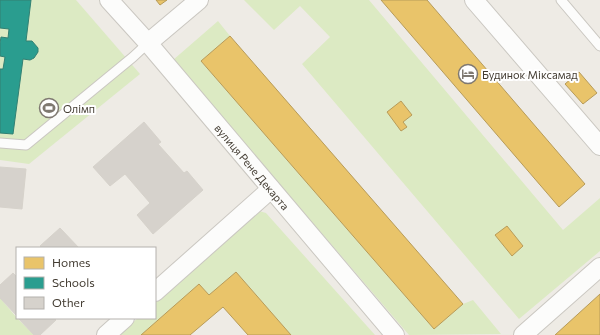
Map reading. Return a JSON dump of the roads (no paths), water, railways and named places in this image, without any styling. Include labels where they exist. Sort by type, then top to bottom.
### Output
[{"type":"street","name":"вулиця Рене Декарта","points":[[109,0],[148,43],[395,335]]},
{"type":"street","points":[[148,43],[199,0]]},
{"type":"street","points":[[474,0],[600,146]]},
{"type":"street","points":[[156,291],[271,189]]},
{"type":"street","points":[[523,335],[600,267]]},
{"type":"street","points":[[106,335],[124,319]]},
{"type":"lane","points":[[561,0],[600,46]]},
{"type":"lane","points":[[0,144],[26,145],[148,43]]},
{"type":"place","name":"Будинок Міксамад","points":[[468,74]]},
{"type":"place","name":"Олімп","points":[[49,108]]}]
